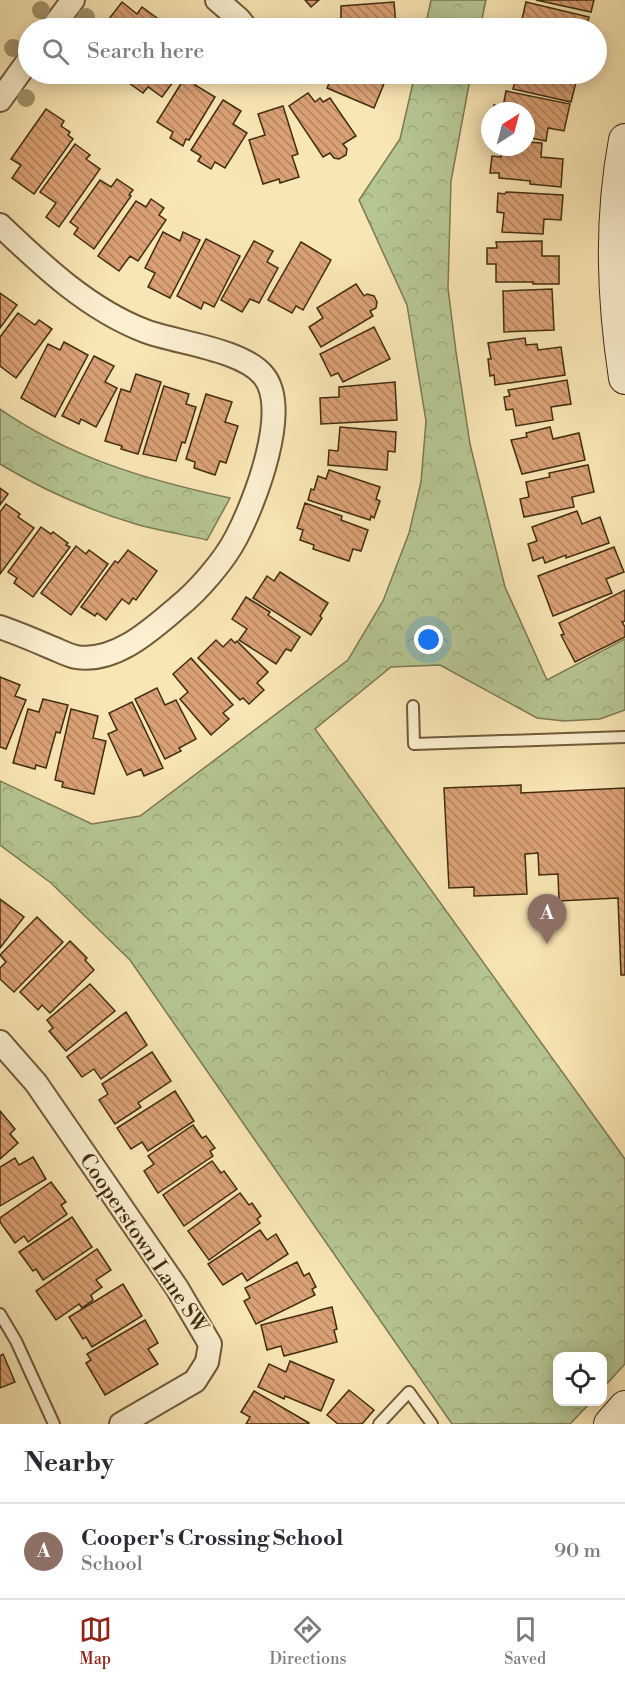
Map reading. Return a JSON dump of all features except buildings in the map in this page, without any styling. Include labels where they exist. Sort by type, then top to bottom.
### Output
[{"type":"street","points":[[60,18],[73,0]]},
{"type":"street","points":[[217,0],[238,18]]},
{"type":"street","points":[[0,100],[18,75]]},
{"type":"street","points":[[625,140],[614,236],[616,321],[625,378]]},
{"type":"street","points":[[0,225],[73,290],[103,310],[145,331],[231,355],[247,362],[264,375],[273,394],[274,417],[264,471],[236,540],[196,590],[153,629],[101,657],[89,658],[73,656],[0,627]]},
{"type":"street","name":"Cooperstown Lane SW","points":[[0,1042],[36,1083],[177,1288],[210,1344],[207,1362],[195,1381],[121,1424]]},
{"type":"street","points":[[610,1424],[625,1407]]},
{"type":"lane","points":[[414,706],[414,744],[625,737]]},
{"type":"lane","points":[[0,1314],[21,1351],[54,1424]]},
{"type":"lane","points":[[379,1424],[409,1392],[432,1424]]},
{"type":"green space","points":[[431,0],[486,0],[482,18],[427,18]]},
{"type":"green space","points":[[413,84],[469,84],[451,181],[448,288],[470,444],[505,587],[547,680],[625,639],[625,710],[600,719],[564,721],[537,718],[440,665],[391,667],[315,729],[625,1159],[625,1364],[607,1384],[607,1352],[553,1352],[553,1406],[587,1406],[570,1424],[452,1424],[130,960],[51,883],[0,845],[0,781],[92,824],[140,816],[348,660],[383,601],[409,533],[421,482],[426,421],[407,305],[359,200],[400,139]]},
{"type":"green space","points":[[0,409],[54,441],[110,465],[139,475],[230,498],[207,540],[139,525],[85,506],[33,483],[0,464]]},
{"type":"place","name":"Cooper's Crossing School","points":[[547,944]]}]
